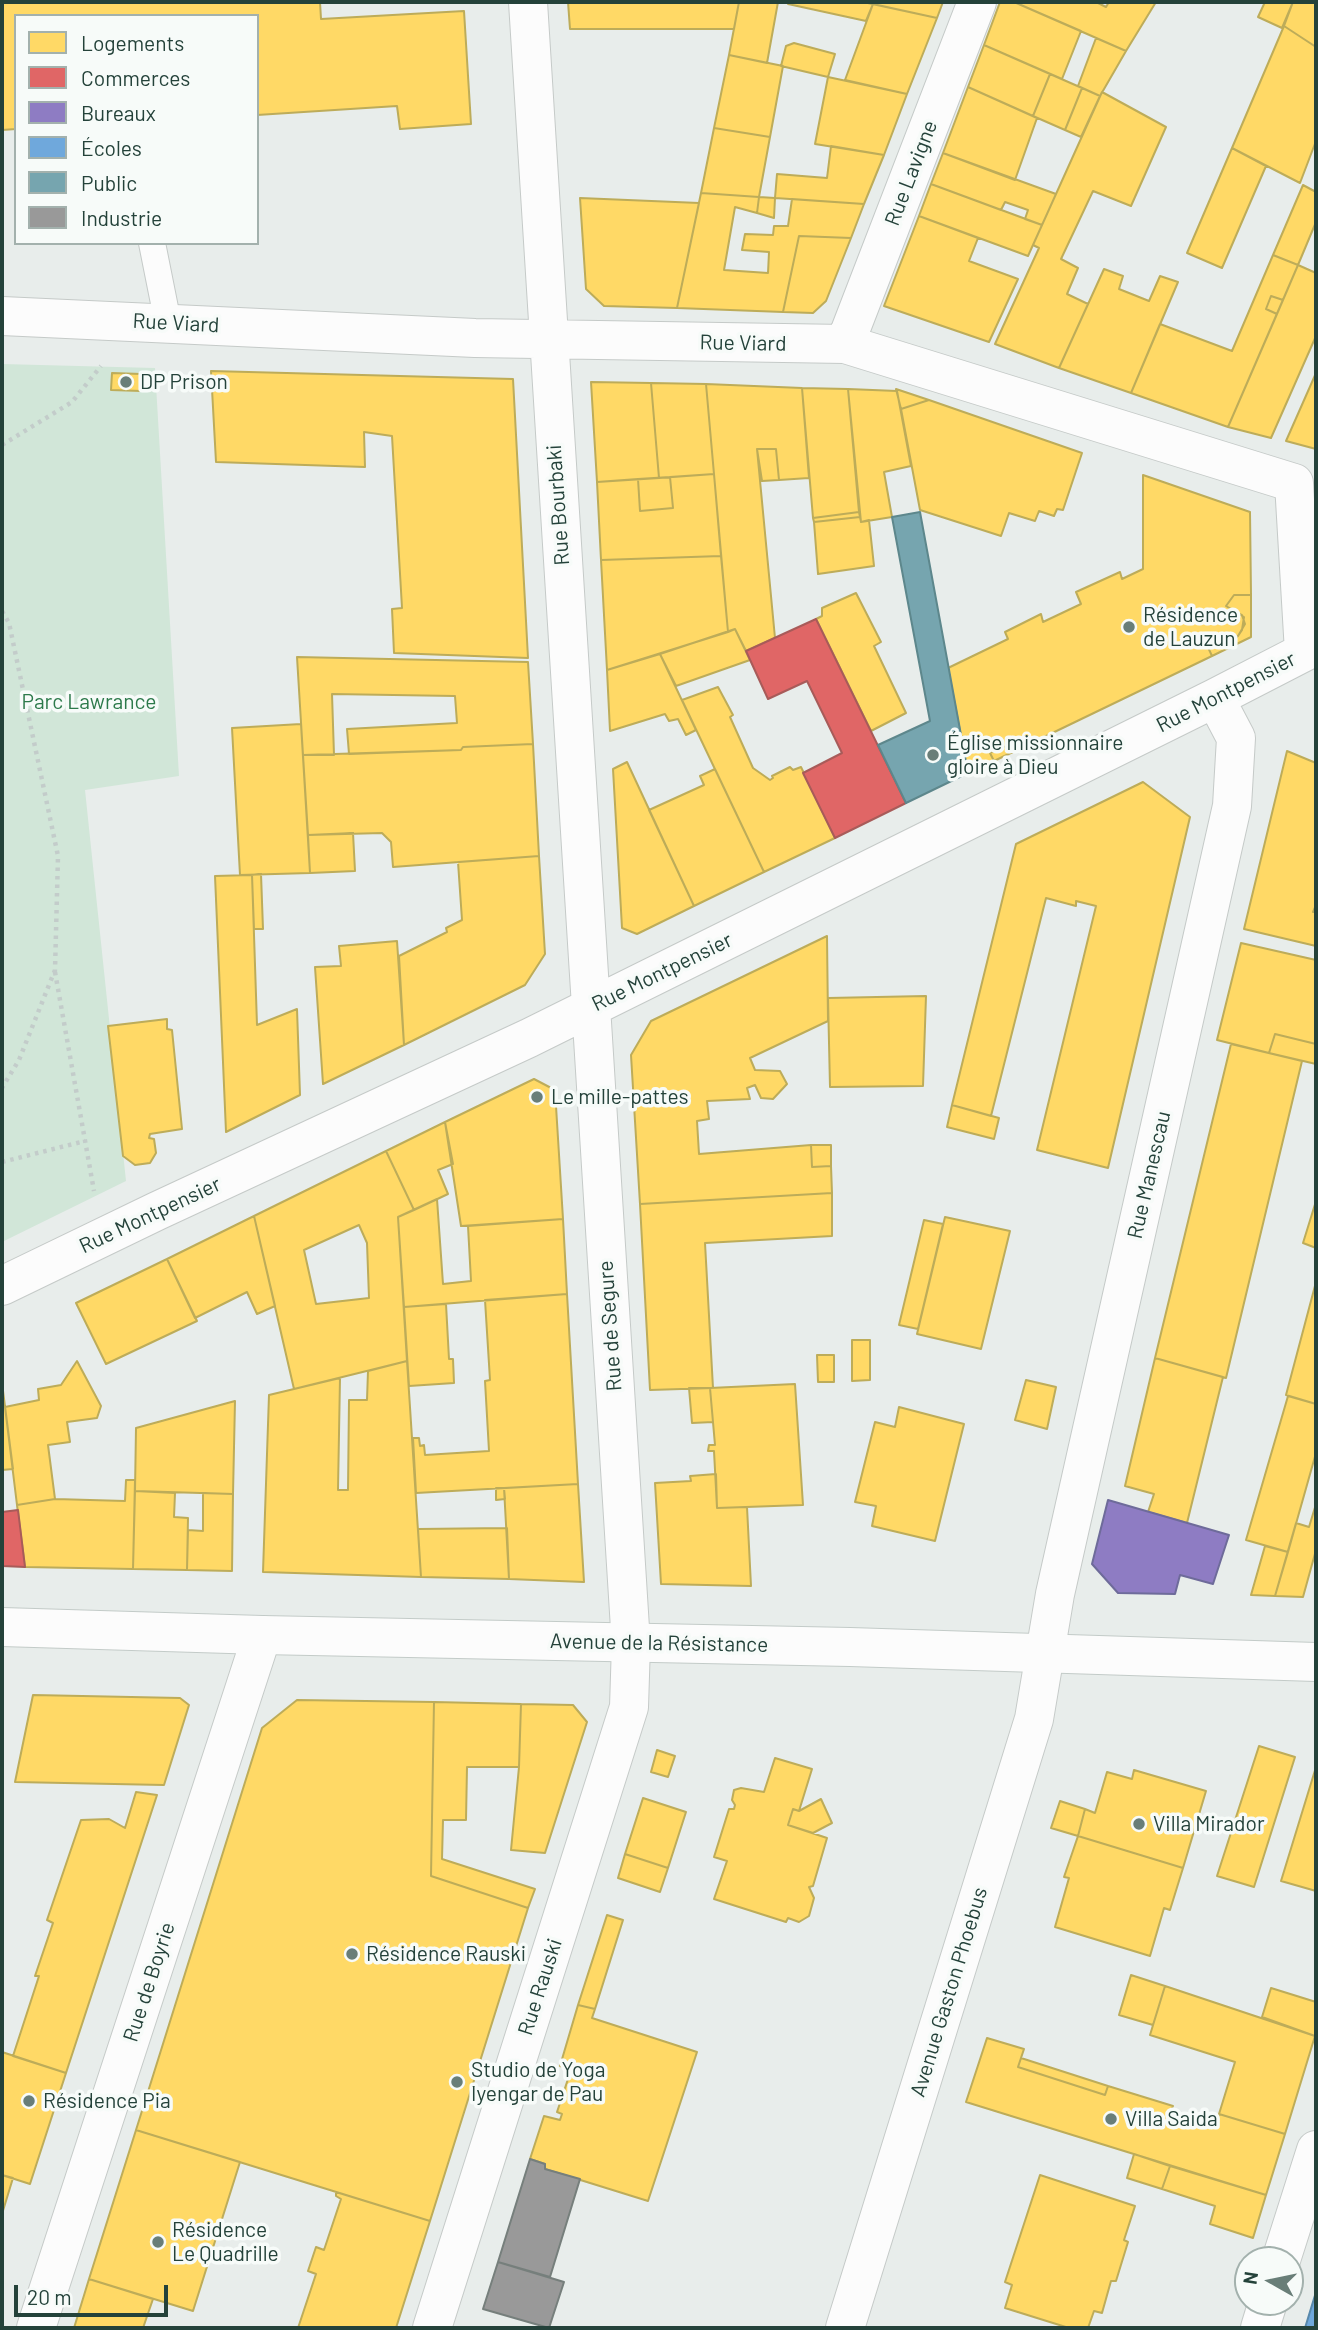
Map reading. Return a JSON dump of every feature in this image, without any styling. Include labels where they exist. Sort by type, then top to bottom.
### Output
[{"type":"street","name":"Rue Bourbaki","points":[[528,2],[590,1008]]},
{"type":"street","name":"Rue Lavigne","points":[[845,344],[977,2]]},
{"type":"street","name":"Rue Viard","points":[[2,316],[548,340],[845,344],[1294,483],[1310,649]]},
{"type":"street","name":"Rue Montpensier","points":[[2,1286],[529,1038],[1310,649]]},
{"type":"street","name":"Rue Manescau","points":[[1046,1654],[1058,1580],[1232,806],[1236,738],[1215,698]]},
{"type":"street","name":"Rue de Segure","points":[[590,1008],[631,1644]]},
{"type":"street","name":"Avenue de la Résistance","points":[[2,1628],[850,1647],[1316,1662]]},
{"type":"street","name":"Rue de Boyrie","points":[[36,2328],[262,1635]]},
{"type":"street","name":"Rue Rauski","points":[[432,2328],[629,1707],[631,1644]]},
{"type":"street","name":"Avenue Gaston Phoebus","points":[[845,2328],[1034,1719],[1046,1654]]},
{"type":"street","points":[[1285,2246],[1316,2151]]},
{"type":"lane","points":[[152,245],[153,322]]},
{"type":"path","points":[[2,445],[72,402],[153,322]]},
{"type":"path","points":[[2,611],[9,623],[58,856],[55,970],[102,1237]]},
{"type":"path","points":[[2,1088],[19,1060],[55,970]]},
{"type":"path","points":[[2,1162],[85,1141]]},
{"type":"green space","name":"Parc Lawrance","points":[[2,364],[155,368],[179,776],[85,790],[126,1181],[2,1242]]},
{"type":"building: Logements","points":[[2,2],[320,2],[321,19],[464,11],[471,124],[400,129],[397,106],[259,115],[259,14],[14,14],[14,129],[2,130]]},
{"type":"building: Logements","points":[[568,2],[739,2],[734,29],[570,29]]},
{"type":"building: Logements","points":[[739,2],[778,2],[767,63],[729,55]]},
{"type":"building: Logements","points":[[863,2],[943,2],[937,18]]},
{"type":"building: Logements","points":[[1000,2],[1014,2],[1081,31],[1062,79],[984,45]]},
{"type":"building: Logements","points":[[1014,2],[1096,2],[1106,7],[1109,2],[1156,2],[1126,51]]},
{"type":"building: Logements","points":[[1265,2],[1293,2],[1282,28],[1258,17]]},
{"type":"building: Logements","points":[[1293,2],[1316,2],[1316,47],[1284,26]]},
{"type":"building: Logements","points":[[788,4],[873,4],[866,21]]},
{"type":"building: Logements","points":[[873,4],[937,18],[907,94],[845,80]]},
{"type":"building: Logements","points":[[1284,26],[1316,47],[1316,141],[1300,183],[1232,148]]},
{"type":"building: Logements","points":[[1096,38],[1126,51],[1100,96],[1078,86]]},
{"type":"building: Logements","points":[[794,43],[835,54],[828,77],[781,66],[786,46]]},
{"type":"building: Logements","points":[[984,45],[1050,74],[1033,116],[968,87]]},
{"type":"building: Logements","points":[[729,55],[783,66],[770,137],[714,128]]},
{"type":"building: Logements","points":[[1050,74],[1082,88],[1065,130],[1033,116]]},
{"type":"building: Logements","points":[[828,77],[907,94],[884,155],[815,144]]},
{"type":"building: Logements","points":[[968,87],[1037,118],[1015,180],[943,153]]},
{"type":"building: Logements","points":[[1082,88],[1100,96],[1081,137],[1065,130]]},
{"type":"building: Logements","points":[[1102,92],[1166,127],[1131,206],[1093,191],[1061,259],[1078,268],[1067,294],[1088,304],[1059,368],[995,344],[1039,248],[1033,245]]},
{"type":"building: Logements","points":[[714,128],[770,137],[759,197],[701,193]]},
{"type":"building: Logements","points":[[831,146],[884,155],[864,204],[775,198],[777,174],[827,178]]},
{"type":"building: Logements","points":[[1232,148],[1266,166],[1222,268],[1187,253]]},
{"type":"building: Logements","points":[[943,153],[1056,194],[1042,225],[1025,219],[1028,210],[1005,202],[1001,210],[931,184]]},
{"type":"building: Logements","points":[[931,184],[1042,225],[1028,256],[919,216]]},
{"type":"building: Logements","points":[[1303,185],[1316,192],[1316,222],[1298,265],[1273,255]]},
{"type":"building: Logements","points":[[701,193],[759,197],[757,213],[735,207],[724,270],[768,273],[769,252],[742,250],[745,234],[773,235],[774,226],[788,226],[792,199],[864,204],[851,238],[799,236],[783,312],[677,308]]},
{"type":"building: Logements","points":[[759,197],[775,198],[774,218],[757,213]]},
{"type":"building: Logements","points":[[580,198],[699,203],[677,308],[604,306],[586,289]]},
{"type":"building: Logements","points":[[919,216],[978,238],[969,261],[1018,279],[989,342],[884,306]]},
{"type":"building: Logements","points":[[799,236],[851,238],[826,301],[813,313],[783,312]]},
{"type":"building: Logements","points":[[1273,255],[1298,265],[1283,300],[1271,296],[1266,309],[1277,314],[1228,427],[1131,393],[1160,324],[1232,351]]},
{"type":"building: Logements","points":[[1298,265],[1316,273],[1316,336],[1271,438],[1228,427]]},
{"type":"building: Logements","points":[[1104,269],[1123,276],[1119,289],[1149,301],[1160,276],[1178,282],[1131,393],[1059,368]]},
{"type":"building: Logements","points":[[1271,296],[1283,300],[1277,314],[1266,309]]},
{"type":"building: Logements","points":[[211,371],[513,379],[528,658],[394,653],[392,609],[402,608],[392,436],[364,432],[365,467],[216,462]]},
{"type":"building: Logements","name":"DP Prison","points":[[112,373],[141,374],[141,391],[111,390]]},
{"type":"building: Logements","points":[[1316,373],[1316,449],[1286,441]]},
{"type":"building: Logements","points":[[591,382],[651,383],[659,478],[597,482]]},
{"type":"building: Logements","points":[[651,383],[706,384],[714,474],[659,478]]},
{"type":"building: Logements","points":[[706,384],[802,388],[809,478],[779,480],[776,449],[757,449],[775,638],[746,651],[735,629],[728,632]]},
{"type":"building: Logements","points":[[802,388],[848,389],[859,512],[813,518]]},
{"type":"building: Logements","points":[[848,389],[897,391],[911,466],[884,472],[892,517],[861,522]]},
{"type":"building: Logements","points":[[896,389],[929,400],[901,409]]},
{"type":"building: Logements","points":[[929,400],[1082,453],[1063,510],[1057,509],[1054,516],[1039,511],[1035,521],[1009,513],[1001,536],[920,510],[901,409]]},
{"type":"building: Logements","points":[[757,449],[776,449],[779,480],[762,481]]},
{"type":"building: Logements","points":[[714,474],[721,556],[601,560],[597,482],[638,479],[640,511],[673,508],[670,477]]},
{"type":"building: Logements","name":"Résidence de Lauzun","points":[[1143,475],[1250,512],[1251,595],[1234,595],[1226,606],[1244,617],[1242,630],[1238,636],[1226,640],[1211,633],[1206,643],[1212,656],[1015,751],[1011,744],[990,753],[994,761],[968,773],[948,668],[1008,639],[1005,632],[1041,614],[1043,622],[1081,604],[1076,592],[1120,572],[1122,579],[1143,569]]},
{"type":"building: Logements","points":[[670,477],[673,508],[640,511],[638,479]]},
{"type":"building: Logements","points":[[859,512],[860,517],[814,522],[813,518]]},
{"type":"building: Logements","points":[[860,517],[861,522],[869,520],[874,566],[818,574],[814,522]]},
{"type":"building: Logements","points":[[721,556],[728,632],[607,670],[601,560]]},
{"type":"building: Logements","points":[[856,593],[881,642],[874,646],[906,713],[871,731],[816,619],[822,616],[822,608]]},
{"type":"building: Logements","points":[[1234,595],[1251,595],[1251,637],[1212,656],[1206,643],[1211,633],[1226,640],[1232,639],[1238,636],[1245,624],[1242,615],[1226,606]]},
{"type":"building: Logements","points":[[735,629],[750,660],[676,686],[660,654]]},
{"type":"building: Logements","points":[[660,654],[696,730],[686,735],[678,719],[669,721],[665,714],[610,731],[607,670]]},
{"type":"building: Logements","points":[[297,657],[528,662],[533,744],[349,754],[347,729],[457,723],[455,696],[332,694],[334,755],[303,755]]},
{"type":"building: Logements","points":[[718,687],[733,715],[730,717],[753,768],[770,780],[772,776],[790,767],[793,770],[801,767],[835,838],[764,872],[682,700]]},
{"type":"building: Logements","points":[[301,724],[310,873],[240,875],[232,728]]},
{"type":"building: Logements","points":[[533,744],[539,856],[393,867],[391,842],[382,833],[308,835],[303,755],[461,750],[463,747]]},
{"type":"building: Logements","points":[[1011,744],[1015,751],[994,761],[990,753]]},
{"type":"building: Logements","points":[[1287,751],[1316,763],[1316,905],[1313,912],[1316,912],[1316,946],[1244,929]]},
{"type":"building: Logements","points":[[627,762],[694,906],[637,934],[622,928],[613,769]]},
{"type":"building: Logements","points":[[715,769],[764,872],[694,906],[649,810],[704,785],[700,776]]},
{"type":"building: Logements","points":[[1143,782],[1190,817],[1108,1168],[1037,1150],[1096,906],[1076,901],[1076,906],[1046,898],[991,1116],[952,1105],[1016,844]]},
{"type":"building: Logements","points":[[353,833],[355,871],[310,873],[308,835]]},
{"type":"building: Logements","points":[[539,856],[545,954],[525,985],[404,1045],[399,956],[447,932],[446,928],[462,920],[458,862]]},
{"type":"building: Logements","points":[[261,874],[263,929],[254,929],[252,875]]},
{"type":"building: Logements","points":[[252,875],[257,1025],[297,1009],[300,1095],[226,1132],[215,876]]},
{"type":"building: Logements","points":[[827,936],[828,1021],[750,1058],[755,1070],[780,1071],[787,1084],[773,1099],[761,1098],[755,1085],[747,1088],[750,1099],[707,1101],[709,1119],[697,1121],[699,1154],[811,1145],[812,1167],[831,1166],[832,1193],[640,1204],[631,1055],[651,1021]]},
{"type":"building: Logements","points":[[397,941],[404,1045],[323,1084],[315,967],[341,966],[339,946]]},
{"type":"building: Logements","points":[[1241,943],[1316,960],[1316,1044],[1275,1034],[1269,1053],[1217,1040]]},
{"type":"building: Logements","points":[[926,996],[923,1086],[830,1087],[828,998]]},
{"type":"building: Logements","points":[[167,1019],[167,1029],[172,1030],[182,1129],[150,1134],[149,1138],[154,1139],[156,1153],[150,1163],[135,1165],[123,1156],[108,1026]]},
{"type":"building: Logements","points":[[1275,1034],[1316,1044],[1316,1064],[1269,1053]]},
{"type":"building: Logements","points":[[1231,1044],[1302,1061],[1226,1378],[1155,1358]]},
{"type":"building: Logements","points":[[534,1079],[555,1090],[563,1219],[461,1226],[445,1122]]},
{"type":"building: Logements","points":[[952,1105],[999,1118],[994,1139],[947,1127]]},
{"type":"building: Logements","points":[[445,1122],[453,1164],[438,1170],[448,1194],[414,1210],[386,1151]]},
{"type":"building: Logements","points":[[811,1145],[831,1145],[831,1166],[812,1167]]},
{"type":"building: Logements","points":[[386,1151],[414,1210],[398,1217],[407,1361],[294,1389],[254,1216]],"holes":[[[359,1225],[367,1243],[369,1298],[316,1304],[304,1250]]]},
{"type":"building: Logements","points":[[832,1193],[832,1236],[705,1243],[713,1388],[650,1390],[640,1204]]},
{"type":"building: Logements","points":[[437,1199],[443,1284],[471,1281],[468,1226],[563,1219],[567,1294],[404,1307],[398,1217]]},
{"type":"building: Logements","points":[[1316,1201],[1316,1248],[1303,1243]]},
{"type":"building: Logements","points":[[254,1216],[275,1306],[257,1314],[247,1292],[195,1318],[167,1259]]},
{"type":"building: Logements","points":[[945,1217],[1010,1231],[981,1349],[917,1334]]},
{"type":"building: Logements","points":[[924,1220],[943,1224],[918,1329],[899,1325]]},
{"type":"building: Logements","points":[[167,1259],[197,1321],[106,1364],[76,1303]]},
{"type":"building: Logements","points":[[1316,1282],[1316,1404],[1286,1395]]},
{"type":"building: Logements","points":[[567,1294],[578,1484],[416,1493],[413,1438],[419,1438],[420,1446],[424,1445],[425,1455],[489,1451],[485,1381],[490,1380],[485,1300]]},
{"type":"building: Logements","points":[[446,1304],[449,1359],[453,1359],[454,1383],[409,1386],[404,1307]]},
{"type":"building: Logements","points":[[852,1340],[870,1340],[870,1380],[852,1381]]},
{"type":"building: Logements","points":[[817,1355],[834,1355],[834,1382],[818,1382]]},
{"type":"building: Logements","points":[[1155,1358],[1223,1377],[1187,1523],[1148,1512],[1154,1494],[1125,1486]]},
{"type":"building: Logements","points":[[77,1361],[101,1406],[97,1418],[67,1422],[70,1442],[48,1445],[55,1499],[17,1505],[5,1407],[39,1400],[38,1389],[61,1385]]},
{"type":"building: Logements","points":[[407,1361],[421,1577],[263,1572],[269,1395],[340,1378],[338,1490],[348,1490],[349,1400],[367,1400],[368,1371]]},
{"type":"building: Logements","points":[[1026,1380],[1056,1387],[1047,1429],[1015,1420]]},
{"type":"building: Logements","points":[[2,1383],[13,1469],[2,1470]]},
{"type":"building: Logements","points":[[795,1384],[803,1505],[717,1508],[714,1451],[708,1451],[709,1445],[715,1445],[710,1388]]},
{"type":"building: Logements","points":[[689,1388],[710,1388],[713,1422],[692,1423]]},
{"type":"building: Logements","points":[[1288,1396],[1316,1404],[1316,1453],[1288,1552],[1246,1540]]},
{"type":"building: Logements","points":[[235,1401],[233,1494],[135,1491],[136,1428]]},
{"type":"building: Logements","points":[[899,1407],[964,1424],[935,1541],[872,1526],[876,1506],[855,1502],[875,1422],[895,1427]]},
{"type":"building: Logements","points":[[716,1474],[717,1508],[747,1507],[751,1586],[661,1584],[655,1483],[691,1481],[690,1476]]},
{"type":"building: Logements","points":[[126,1480],[135,1480],[133,1569],[25,1567],[17,1505],[55,1499],[125,1501]]},
{"type":"building: Logements","points":[[578,1484],[584,1582],[509,1579],[504,1488]]},
{"type":"building: Logements","points":[[496,1488],[504,1488],[505,1499],[496,1500]]},
{"type":"building: Logements","points":[[135,1491],[175,1493],[174,1517],[188,1518],[187,1570],[133,1569]]},
{"type":"building: Logements","points":[[203,1493],[233,1494],[232,1571],[187,1570],[188,1530],[203,1531]]},
{"type":"building: Logements","points":[[1316,1504],[1316,1550],[1303,1597],[1275,1596],[1296,1523],[1309,1527]]},
{"type":"building: Logements","points":[[507,1528],[509,1579],[421,1577],[418,1529]]},
{"type":"building: Logements","points":[[1265,1546],[1288,1552],[1275,1596],[1251,1595]]},
{"type":"building: Logements","points":[[33,1695],[180,1698],[189,1705],[164,1785],[15,1782]]},
{"type":"building: Logements","name":"Résidence Rauski","points":[[297,1700],[434,1702],[431,1876],[528,1908],[430,2221],[136,2130],[262,1728]]},
{"type":"building: Logements","points":[[434,1702],[521,1704],[519,1767],[467,1767],[466,1820],[443,1820],[442,1859],[535,1889],[528,1908],[431,1876]]},
{"type":"building: Logements","points":[[521,1704],[573,1705],[587,1722],[545,1853],[511,1850],[519,1767]]},
{"type":"building: Logements","points":[[1259,1746],[1295,1757],[1254,1887],[1217,1876]]},
{"type":"building: Logements","points":[[657,1750],[675,1756],[668,1777],[651,1772]]},
{"type":"building: Logements","points":[[775,1758],[812,1769],[799,1811],[793,1809],[788,1825],[827,1838],[813,1886],[809,1887],[814,1898],[809,1916],[799,1922],[788,1918],[786,1922],[714,1899],[727,1861],[714,1857],[729,1809],[734,1809],[734,1790],[741,1788],[764,1792]]},
{"type":"building: Logements","points":[[1316,1767],[1316,1891],[1281,1881]]},
{"type":"building: Logements","name":"Villa Mirador","points":[[1134,1770],[1206,1791],[1183,1868],[1078,1836],[1085,1809],[1095,1813],[1107,1772],[1132,1779]]},
{"type":"building: Logements","points":[[136,1792],[157,1795],[66,2073],[13,2056],[53,1923],[47,1920],[81,1820],[109,1819],[125,1828]]},
{"type":"building: Logements","points":[[643,1798],[686,1812],[668,1868],[625,1854]]},
{"type":"building: Logements","points":[[821,1799],[832,1823],[813,1833],[788,1825],[793,1809],[799,1811]]},
{"type":"building: Logements","points":[[1060,1801],[1085,1809],[1078,1836],[1051,1828]]},
{"type":"building: Logements","points":[[1078,1836],[1183,1868],[1170,1910],[1164,1908],[1150,1956],[1055,1927],[1069,1878],[1064,1877]]},
{"type":"building: Logements","points":[[625,1854],[668,1868],[660,1892],[618,1878]]},
{"type":"building: Logements","points":[[607,1915],[623,1920],[595,2009],[578,2005]]},
{"type":"building: Logements","points":[[1131,1975],[1165,1986],[1153,2025],[1119,2015]]},
{"type":"building: Logements","points":[[1165,1986],[1315,2036],[1285,2134],[1219,2114],[1235,2062],[1150,2035]]},
{"type":"building: Logements","points":[[1271,1988],[1316,2002],[1315,2036],[1262,2017]]},
{"type":"building: Logements","points":[[578,2005],[595,2009],[592,2018],[697,2052],[648,2201],[545,2169],[545,2164],[530,2159],[544,2116],[560,2120],[562,2114],[557,2112],[570,2073],[574,2074],[575,2070],[560,2066]]},
{"type":"building: Logements","name":"Villa Saida","points":[[987,2038],[1024,2049],[1018,2067],[1105,2095],[1108,2086],[1173,2106],[1171,2111],[1216,2125],[1219,2114],[1285,2134],[1266,2195],[966,2102]]},
{"type":"building: Logements","name":"Résidence Pia","points":[[2,2052],[66,2073],[30,2184],[2,2175]]},
{"type":"building: Logements","points":[[1021,2058],[1108,2086],[1105,2095],[1018,2067]]},
{"type":"building: Logements","name":"Résidence Le Quadrille","points":[[136,2130],[240,2162],[193,2311],[89,2279]]},
{"type":"building: Logements","points":[[1134,2154],[1170,2166],[1162,2189],[1127,2178]]},
{"type":"building: Logements","points":[[1170,2166],[1266,2195],[1253,2238],[1210,2224],[1215,2206],[1162,2189]]},
{"type":"building: Logements","points":[[2,2175],[13,2178],[2,2214]]},
{"type":"building: Logements","points":[[1040,2175],[1135,2206],[1124,2240],[1128,2242],[1116,2281],[1111,2281],[1102,2313],[1094,2311],[1088,2328],[1069,2328],[1005,2308],[1012,2285],[1005,2282]]},
{"type":"building: Logements","points":[[336,2192],[430,2221],[396,2328],[298,2328],[316,2274],[308,2271],[316,2247],[324,2250],[341,2199],[336,2196]]},
{"type":"building: Logements","points":[[89,2279],[153,2299],[143,2328],[74,2328]]},
{"type":"building: Commerces","points":[[816,619],[906,803],[835,838],[803,773],[842,753],[807,681],[768,699],[746,651]]},
{"type":"building: Commerces","points":[[18,1510],[25,1567],[2,1566],[2,1512]]},
{"type":"building: Bureaux","points":[[1108,1500],[1229,1535],[1213,1584],[1180,1575],[1175,1594],[1118,1593],[1092,1564]]},
{"type":"building: Écoles","points":[[1316,2292],[1316,2328],[1305,2328]]},
{"type":"building: Public","points":[[920,512],[968,773],[906,803],[878,745],[930,721],[892,517]]},
{"type":"building: Industrie","points":[[530,2159],[545,2164],[545,2169],[580,2179],[550,2277],[498,2262]]},
{"type":"building: Industrie","points":[[498,2262],[564,2282],[549,2328],[483,2309]]},
{"type":"place","name":"DP Prison","points":[[126,382]]},
{"type":"place","name":"Résidence de Lauzun","points":[[1129,627]]},
{"type":"place","name":"Église missionnaire gloire à Dieu","points":[[933,755]]},
{"type":"place","name":"Le mille-pattes","points":[[537,1097]]},
{"type":"place","name":"Villa Mirador","points":[[1139,1824]]},
{"type":"place","name":"Résidence Rauski","points":[[352,1954]]},
{"type":"place","name":"Studio de Yoga Iyengar de Pau","points":[[457,2082]]},
{"type":"place","name":"Résidence Pia","points":[[29,2101]]},
{"type":"place","name":"Villa Saida","points":[[1111,2119]]},
{"type":"place","name":"Résidence Le Quadrille","points":[[158,2242]]}]
